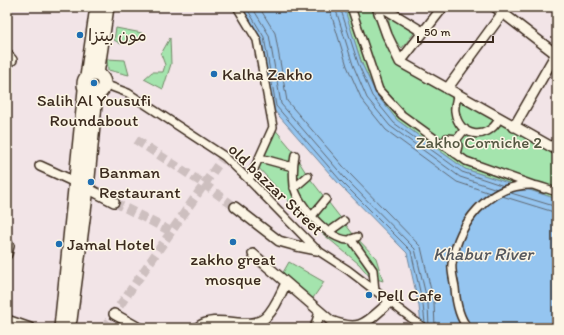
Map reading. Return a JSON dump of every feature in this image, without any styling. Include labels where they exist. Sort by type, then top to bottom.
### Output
[{"type":"main road","points":[[69,328],[87,188],[94,84],[97,7]]},
{"type":"main road","points":[[61,328],[75,182],[107,7]]},
{"type":"street","points":[[237,7],[257,40],[273,127],[250,180]]},
{"type":"street","points":[[351,7],[379,90],[402,115],[466,162],[544,189]]},
{"type":"street","points":[[377,7],[387,35],[400,62],[557,150]]},
{"type":"street","points":[[382,7],[423,32]]},
{"type":"street","points":[[400,62],[443,7]]},
{"type":"street","points":[[495,7],[505,10],[556,53],[514,127]]},
{"type":"street","points":[[448,89],[505,10]]},
{"type":"street","name":"old bazzar Street","points":[[94,84],[120,89],[224,156],[250,180],[317,250],[348,270],[422,327]]},
{"type":"street","points":[[457,95],[455,110],[461,125],[471,133],[484,134],[494,128],[499,118]]},
{"type":"street","points":[[456,154],[458,146],[457,139],[465,129]]},
{"type":"street","points":[[444,146],[447,138],[457,139]]},
{"type":"street","points":[[295,155],[293,167],[294,188],[303,208],[330,231],[348,240],[354,238],[373,270],[375,291]]},
{"type":"street","points":[[260,158],[293,167]]},
{"type":"street","points":[[40,166],[75,182]]},
{"type":"street","points":[[294,188],[308,176]]},
{"type":"street","points":[[468,328],[464,324],[456,300],[452,265],[461,230],[472,216],[494,194],[509,187],[532,185],[557,192]]},
{"type":"street","points":[[87,188],[114,202]]},
{"type":"street","points":[[312,216],[326,199]]},
{"type":"street","points":[[235,207],[279,240],[297,246],[317,250]]},
{"type":"street","points":[[330,231],[344,221]]},
{"type":"street","points":[[7,243],[10,246],[7,254]]},
{"type":"street","points":[[253,254],[331,321],[346,327],[357,327],[365,323],[390,302]]},
{"type":"street","points":[[197,328],[206,322],[249,322],[264,319],[273,309],[286,283]]},
{"type":"street","points":[[315,328],[320,312]]},
{"type":"street","points":[[114,314],[139,328]]},
{"type":"street","points":[[7,320],[30,328]]},
{"type":"green space","name":"Zakho Corniche 2","points":[[343,7],[378,7],[400,62],[557,150],[557,199],[465,169],[397,120],[376,94],[363,66]]},
{"type":"green space","points":[[389,16],[414,33],[402,48],[391,34]]},
{"type":"green space","points":[[116,28],[142,33],[140,41],[133,40],[121,44],[114,40]]},
{"type":"green space","points":[[170,38],[171,64],[163,89],[144,79],[152,72],[163,72],[165,65],[161,54]]},
{"type":"green space","points":[[107,59],[125,60],[129,75],[108,70]]},
{"type":"green space","points":[[273,127],[289,146],[308,176],[353,234],[376,258],[383,281],[370,277],[359,264],[305,219],[257,166]]},
{"type":"green space","points":[[289,262],[324,282],[311,301],[281,276]]},
{"type":"water","name":"Khabur River","points":[[241,7],[344,7],[361,62],[376,94],[397,120],[465,169],[557,199],[557,328],[419,328],[421,325],[419,306],[407,253],[338,183],[272,108],[261,38]]},
{"type":"tunnel","points":[[136,140],[204,184],[235,207]]},
{"type":"tunnel","points":[[104,328],[224,156]]},
{"type":"tunnel","points":[[114,202],[170,231]]},
{"type":"place","name":"مون بيتزا","points":[[80,35]]},
{"type":"place","name":"Kalha Zakho","points":[[214,74]]},
{"type":"place","name":"Salih Al Yousufi Roundabout","points":[[94,83]]},
{"type":"place","name":"Banman Restaurant","points":[[91,182]]},
{"type":"place","name":"zakho great mosque","points":[[233,242]]},
{"type":"place","name":"Jamal Hotel","points":[[59,244]]},
{"type":"place","name":"Pell Cafe","points":[[369,295]]}]
